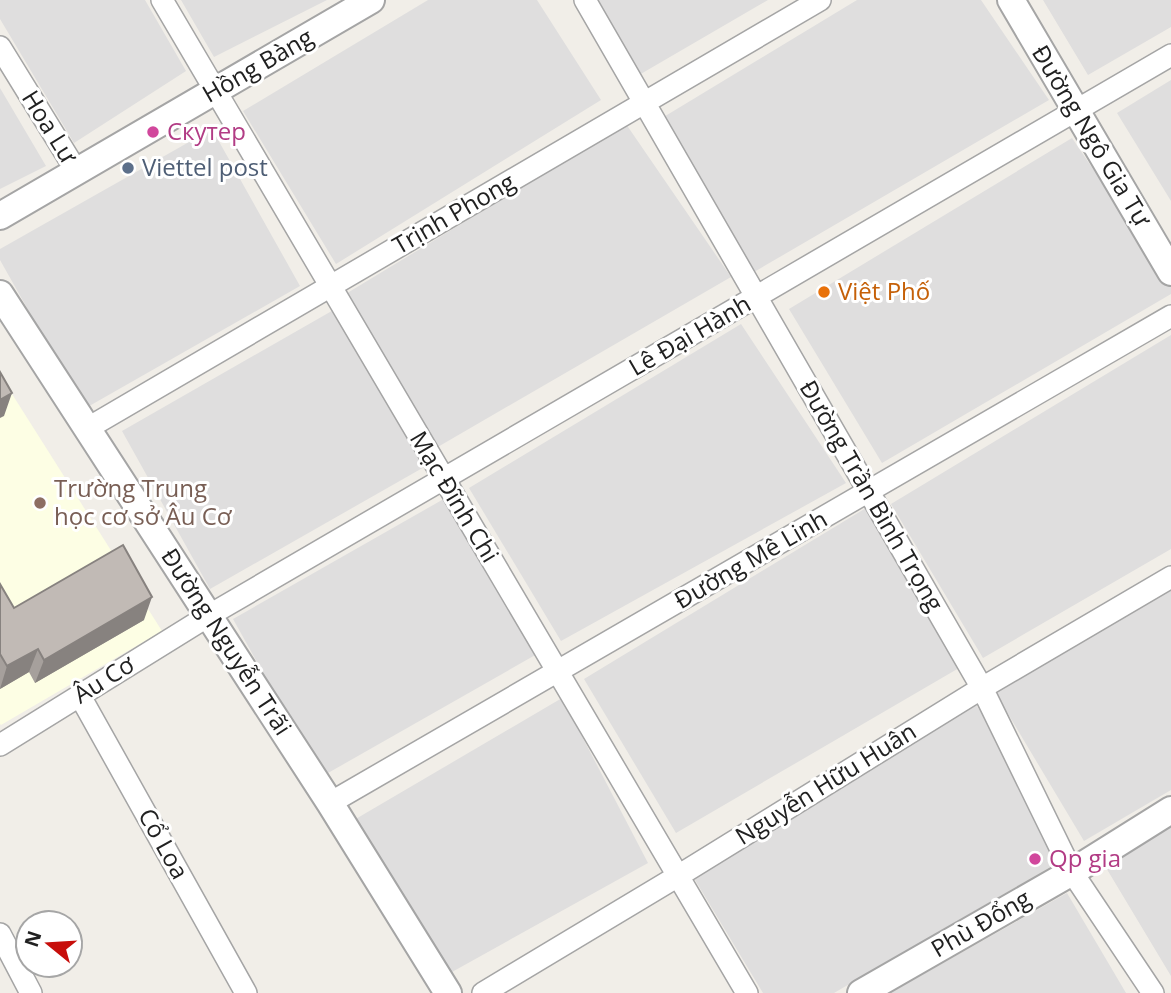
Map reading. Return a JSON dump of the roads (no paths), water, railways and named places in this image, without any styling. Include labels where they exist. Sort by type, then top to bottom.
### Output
[{"type":"street","name":"Mạc Đĩnh Chi","points":[[162,0],[747,993]]},
{"type":"street","name":"Đường Trần Bình Trọng","points":[[585,0],[982,688],[1072,872],[1153,993]]},
{"type":"street","name":"Trịnh Phong","points":[[88,428],[820,0]]},
{"type":"street","name":"Đường Ngô Gia Tự","points":[[1010,0],[1171,272]]},
{"type":"street","name":"Hồng Bàng","points":[[0,216],[364,2]]},
{"type":"street","name":"Hoa Lư","points":[[0,47],[77,172]]},
{"type":"street","name":"Lê Đại Hành","points":[[208,616],[1171,55]]},
{"type":"street","name":"Đường Nguyễn Trãi","points":[[0,294],[330,803],[448,993]]},
{"type":"street","name":"Đường Mê Linh","points":[[330,803],[1171,316]]},
{"type":"street","name":"Nguyễn Hữu Huân","points":[[483,993],[982,688],[1171,577]]},
{"type":"street","name":"Âu Cơ","points":[[0,745],[208,616]]},
{"type":"street","name":"Cổ Loa","points":[[80,696],[246,993]]},
{"type":"street","name":"Phù Đổng","points":[[861,993],[1072,872],[1171,810]]},
{"type":"street","points":[[0,934],[31,993]]},
{"type":"place","name":"Скутер","points":[[153,132]]},
{"type":"place","name":"Viettel post","points":[[128,168]]},
{"type":"place","name":"Việt Phố","points":[[824,292]]},
{"type":"place","name":"Trường Trung học cơ sở Âu Cơ","points":[[40,503]]},
{"type":"place","name":"Qp gia","points":[[1035,859]]}]
